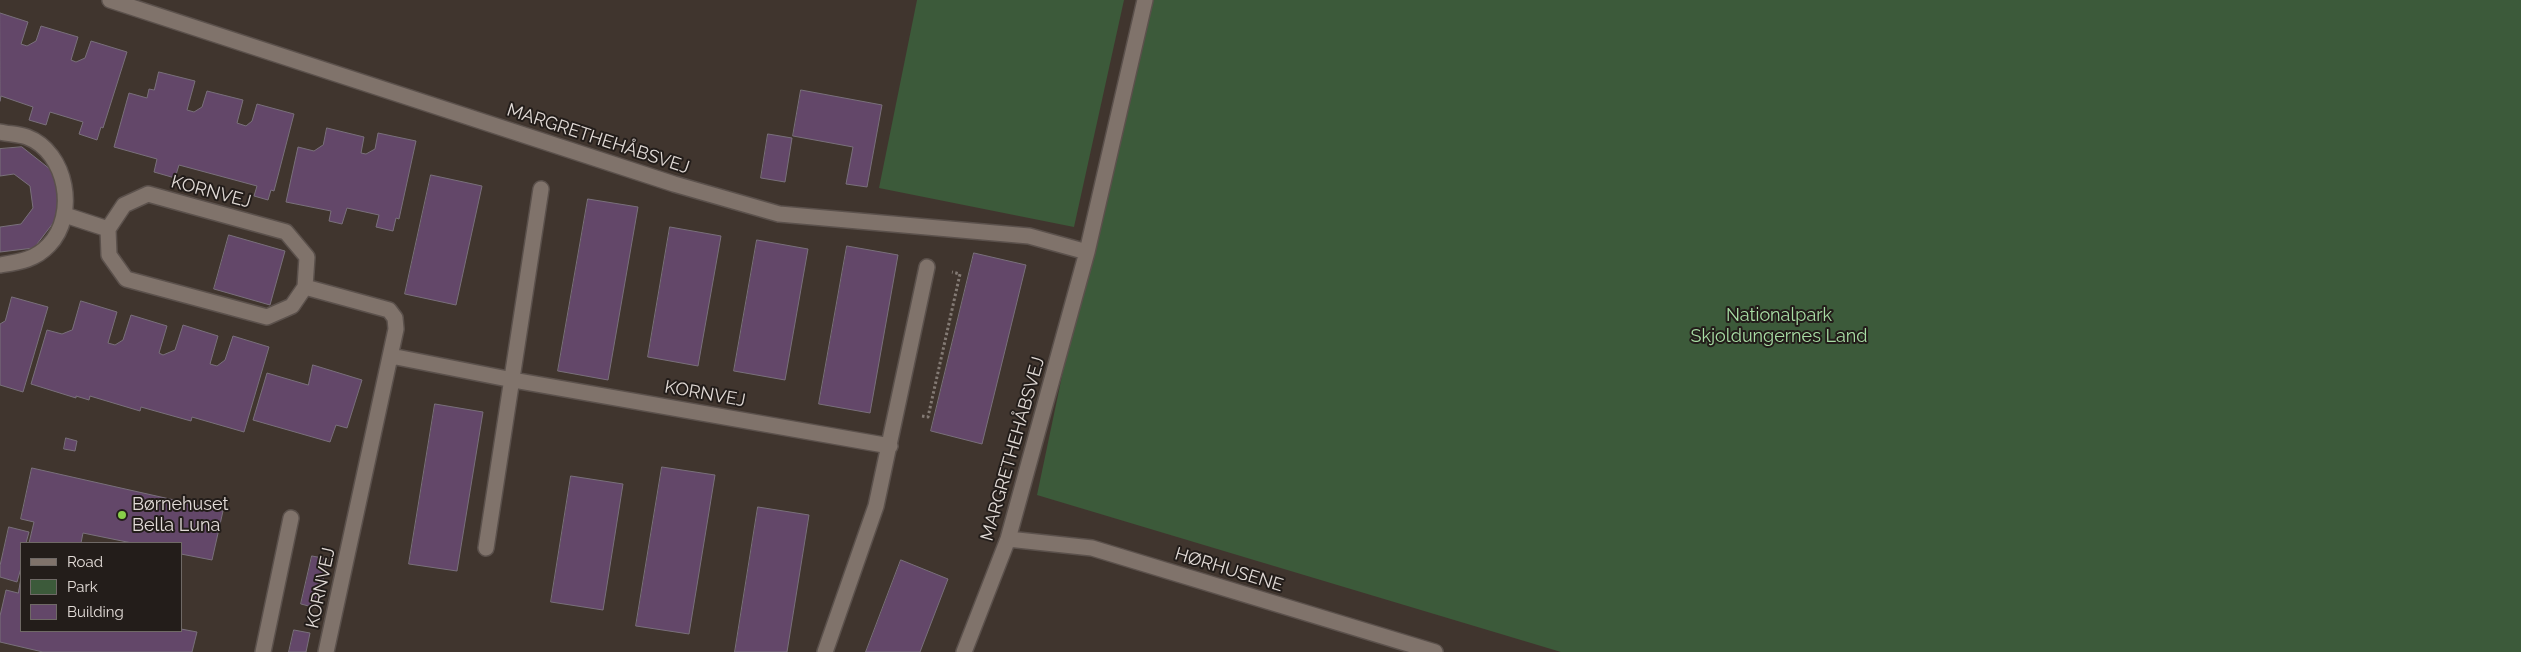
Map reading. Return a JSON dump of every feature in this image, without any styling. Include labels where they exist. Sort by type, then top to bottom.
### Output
[{"type":"street","name":"MARGRETHEHÅBSVEJ","points":[[110,0],[674,184],[779,214],[1029,236],[1087,252]]},
{"type":"street","name":"MARGRETHEHÅBSVEJ","points":[[964,652],[1008,539],[1087,252],[1145,0]]},
{"type":"street","points":[[0,132],[28,137],[49,153],[65,181],[65,215],[50,245],[26,261],[0,265]]},
{"type":"street","points":[[486,548],[541,189]]},
{"type":"street","name":"KORNVEJ","points":[[108,228],[124,205],[148,194],[286,232],[307,257],[305,287],[389,310],[395,318],[396,329],[391,356],[326,652]]},
{"type":"street","points":[[65,215],[108,228],[109,255],[126,279],[267,317],[292,306],[305,287]]},
{"type":"street","points":[[824,652],[876,506],[927,267]]},
{"type":"street","name":"KORNVEJ","points":[[391,356],[513,380],[890,446]]},
{"type":"street","points":[[263,652],[291,518]]},
{"type":"street","name":"HØRHUSENE","points":[[1008,539],[1092,548],[1435,652]]},
{"type":"green space","points":[[917,0],[1124,0],[1074,227],[879,188]]},
{"type":"green space","name":"Nationalpark Skjoldungernes Land","points":[[1141,0],[2521,0],[2521,652],[1561,652],[1037,495]]},
{"type":"building","points":[[0,13],[28,22],[21,44],[27,46],[36,41],[41,26],[78,37],[71,60],[76,62],[85,58],[91,41],[127,52],[103,128],[101,127],[97,140],[79,134],[83,122],[50,112],[46,125],[29,120],[33,107],[1,96],[0,101]]},
{"type":"building","points":[[159,72],[195,81],[187,110],[194,112],[202,107],[207,91],[243,100],[237,123],[246,126],[252,121],[257,104],[294,114],[274,191],[271,190],[268,200],[254,196],[257,186],[179,165],[175,178],[154,172],[157,159],[114,147],[129,93],[147,98],[149,89],[154,90]]},
{"type":"building","points":[[801,90],[882,105],[867,187],[846,184],[853,147],[793,136]]},
{"type":"building","points":[[327,128],[364,137],[361,153],[366,154],[375,149],[378,133],[416,141],[399,219],[396,218],[393,231],[376,227],[379,215],[347,208],[342,224],[329,221],[331,211],[286,202],[298,147],[314,151],[323,145]]},
{"type":"building","points":[[768,134],[792,138],[785,182],[761,178]]},
{"type":"building","points":[[22,147],[55,173],[60,214],[34,248],[0,252],[0,227],[21,224],[33,208],[30,186],[14,174],[0,176],[0,149]]},
{"type":"building","points":[[431,175],[482,186],[456,305],[405,294]]},
{"type":"building","points":[[588,199],[638,207],[608,380],[558,371]]},
{"type":"building","points":[[670,227],[721,236],[698,366],[648,357]]},
{"type":"building","points":[[229,235],[285,251],[270,305],[214,289]]},
{"type":"building","points":[[757,240],[808,249],[785,380],[734,371]]},
{"type":"building","points":[[847,246],[898,255],[870,413],[819,404]]},
{"type":"building","points":[[974,253],[1026,265],[982,444],[931,431]]},
{"type":"building","points":[[12,297],[48,307],[23,392],[0,385],[0,324],[5,321]]},
{"type":"building","points":[[81,301],[117,312],[108,343],[115,345],[123,340],[131,315],[167,326],[159,353],[163,355],[175,350],[183,325],[218,336],[210,364],[217,366],[225,360],[233,336],[269,347],[244,432],[192,417],[191,421],[141,407],[140,411],[90,396],[89,400],[76,396],[76,398],[31,384],[47,330],[62,334],[72,330]]},
{"type":"building","points":[[313,365],[362,380],[347,428],[336,425],[330,442],[253,420],[267,373],[308,385]]},
{"type":"building","points":[[435,404],[483,412],[457,571],[409,564]]},
{"type":"building","points":[[66,438],[77,441],[75,451],[64,449]]},
{"type":"building","points":[[662,467],[715,475],[689,634],[636,626]]},
{"type":"building","name":"Børnehuset Bella Luna","points":[[32,468],[223,511],[212,560],[182,554],[182,542],[127,542],[83,533],[81,542],[29,542],[34,522],[21,519]]},
{"type":"building","points":[[571,476],[623,484],[603,610],[551,602]]},
{"type":"building","points":[[758,507],[809,515],[787,652],[735,652]]},
{"type":"building","points":[[9,527],[29,532],[26,542],[20,542],[20,572],[17,582],[0,577],[0,566]]},
{"type":"building","points":[[312,556],[328,559],[316,608],[301,604]]},
{"type":"building","points":[[901,560],[948,579],[920,652],[866,652]]},
{"type":"building","points":[[20,583],[20,632],[182,632],[182,629],[197,632],[192,652],[43,652],[0,642],[0,616],[6,590],[18,593]]},
{"type":"building","points":[[294,630],[310,633],[306,652],[289,652]]},
{"type":"place","name":"Børnehuset Bella Luna","points":[[122,515]]}]
